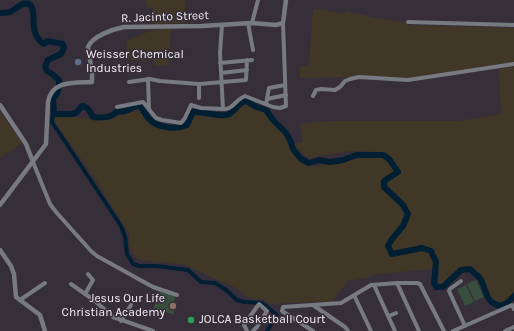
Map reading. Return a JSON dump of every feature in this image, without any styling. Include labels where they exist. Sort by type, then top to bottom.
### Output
[{"type":"street","points":[[253,50],[250,23],[258,0]]},
{"type":"street","points":[[117,107],[142,102],[159,119],[181,123],[191,105],[211,109],[227,110],[239,99],[245,96],[276,108],[286,106],[282,23],[286,0]]},
{"type":"street","points":[[408,22],[514,25]]},
{"type":"street","name":"R. Jacinto Street","points":[[0,206],[46,144],[48,102],[49,96],[53,89],[68,84],[92,82],[88,47],[89,44],[113,30],[124,28],[250,23],[270,25],[282,23]]},
{"type":"street","points":[[222,24],[220,63],[222,109]]},
{"type":"street","points":[[129,82],[148,79],[199,84],[246,80],[247,60]]},
{"type":"street","points":[[220,63],[252,60]]},
{"type":"street","points":[[313,96],[316,90],[335,90],[340,87],[344,81],[359,77],[408,80],[514,64]]},
{"type":"street","points":[[221,74],[247,70]]},
{"type":"street","points":[[148,79],[149,110]]},
{"type":"street","points":[[199,84],[199,98]]},
{"type":"street","points":[[266,104],[269,88],[285,84]]},
{"type":"street","points":[[266,99],[286,95]]},
{"type":"street","points":[[0,105],[26,144],[50,204],[91,252],[153,287],[177,294]]},
{"type":"street","points":[[0,250],[11,266],[14,274],[15,294],[20,300],[40,315],[45,331]]},
{"type":"street","points":[[85,294],[93,280],[88,274]]},
{"type":"street","points":[[461,281],[449,291],[465,326]]},
{"type":"street","points":[[20,300],[45,283]]},
{"type":"street","points":[[397,283],[419,331]]},
{"type":"street","points":[[313,331],[282,310],[283,308],[312,304],[341,303],[369,286],[374,285],[417,283],[420,284],[444,331]]},
{"type":"street","points":[[71,284],[110,315],[121,321],[153,331]]},
{"type":"street","points":[[374,285],[395,331]]},
{"type":"street","points":[[354,295],[371,331]]},
{"type":"street","points":[[247,331],[244,325],[259,304],[267,311],[253,331]]},
{"type":"street","points":[[312,304],[345,327],[348,331]]},
{"type":"street","points":[[121,321],[131,305]]},
{"type":"street","points":[[453,331],[513,307]]},
{"type":"street","points":[[389,316],[396,313]]},
{"type":"street","points":[[505,331],[514,327]]},
{"type":"shaded area","points":[[146,0],[185,0],[185,23],[154,24],[153,7],[147,8]]},
{"type":"shaded area","points":[[313,8],[345,14],[346,11],[380,19],[405,22],[407,25],[514,28],[514,62],[408,78],[300,78],[300,67],[309,65]]},
{"type":"shaded area","points":[[171,28],[168,66],[154,66],[153,60],[125,60],[127,41],[152,30]]},
{"type":"shaded area","points":[[514,67],[514,294],[501,305],[487,294],[481,278],[471,267],[460,268],[439,285],[439,268],[371,275],[371,277],[348,281],[332,301],[270,304],[263,299],[252,299],[244,295],[238,289],[185,265],[140,260],[135,257],[130,248],[129,234],[123,224],[90,171],[54,121],[54,115],[103,120],[139,110],[151,125],[176,130],[186,129],[196,115],[231,117],[245,104],[265,112],[277,127],[285,133],[290,142],[293,154],[305,165],[314,166],[382,155],[384,152],[350,151],[309,159],[293,144],[303,142],[300,124],[327,121],[459,121],[501,114],[499,69]]},
{"type":"shaded area","points":[[0,112],[22,143],[0,158]]},
{"type":"green space","points":[[476,280],[484,297],[475,301],[467,284]]},
{"type":"green space","points":[[466,285],[474,302],[465,306],[457,289]]},
{"type":"green space","points":[[160,291],[175,296],[174,314],[164,312],[162,316],[152,312]]},
{"type":"waterway","points":[[0,13],[12,11],[22,4],[27,3],[32,7],[35,34],[39,39],[44,44],[47,41],[63,44],[64,47],[61,54],[48,60],[45,66],[47,71],[59,80],[58,92],[53,99],[54,112],[56,114],[73,114],[84,106],[89,110],[93,117],[103,117],[112,115],[117,111],[127,111],[139,105],[148,118],[156,124],[172,128],[187,125],[193,112],[226,115],[232,112],[240,103],[246,101],[256,107],[266,110],[273,120],[286,133],[293,149],[301,159],[309,163],[319,160],[330,162],[343,160],[356,155],[383,155],[389,159],[398,172],[384,181],[384,187],[403,205],[408,214],[403,226],[388,246],[392,254],[422,248],[431,251],[436,262],[434,283],[436,287],[443,287],[461,270],[470,269],[480,278],[488,298],[495,304],[500,306],[507,303],[514,296]]},
{"type":"waterway","points":[[54,108],[52,122],[121,226],[125,237],[127,254],[133,264],[139,266],[157,266],[188,270],[201,282],[215,283],[237,300],[262,303],[277,315],[267,331]]},
{"type":"place","name":"Weisser Chemical Industries","points":[[78,62]]},
{"type":"place","name":"Jesus Our Life Christian Academy","points":[[173,306]]},
{"type":"place","name":"JOLCA Basketball Court","points":[[191,320]]}]
